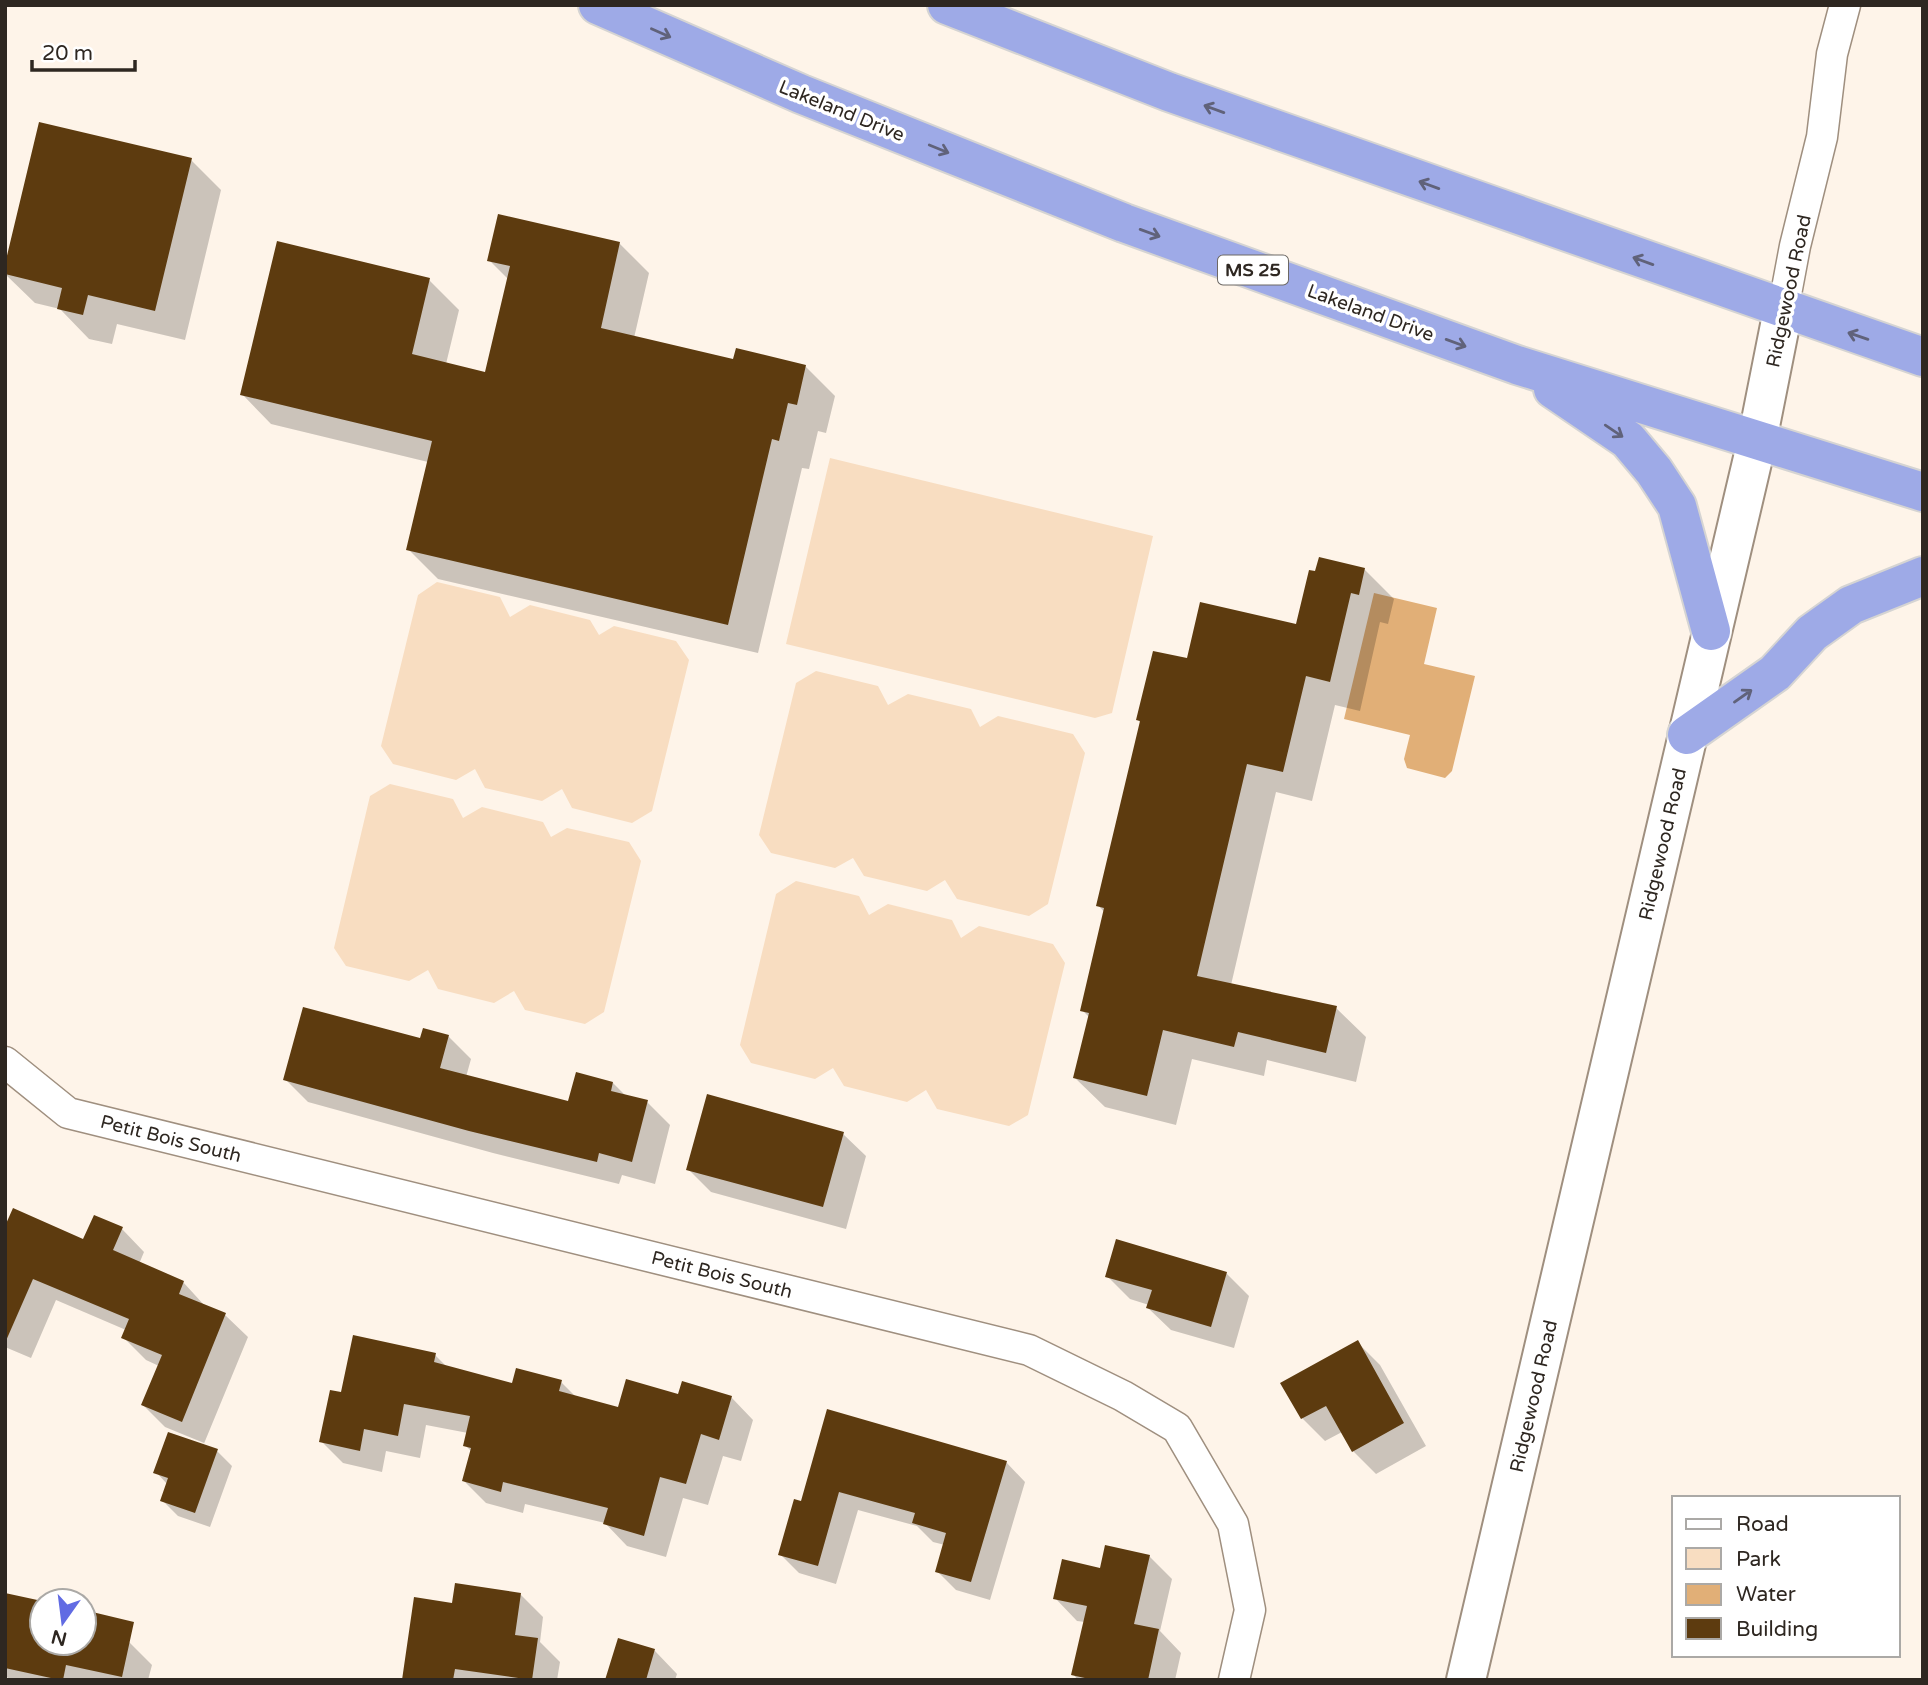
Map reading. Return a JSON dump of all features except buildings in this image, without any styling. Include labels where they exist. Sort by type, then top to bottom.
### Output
[{"type":"highway","name":"Lakeland Drive","points":[[598,5],[802,94],[1124,223],[1517,365],[1923,492]]},
{"type":"highway","points":[[947,5],[1169,92],[1923,358]]},
{"type":"highway","points":[[1517,365],[1628,440],[1654,471],[1677,506],[1711,631]]},
{"type":"highway","points":[[1687,734],[1775,673],[1812,633],[1851,606],[1923,576]]},
{"type":"street","name":"Ridgewood Road","points":[[1466,1680],[1757,441],[1795,246],[1822,137],[1832,54],[1845,5]]},
{"type":"street","name":"Petit Bois South","points":[[5,1062],[68,1113],[1029,1350],[1124,1396],[1177,1428],[1233,1524],[1250,1610],[1234,1680]]},
{"type":"green space","points":[[830,458],[1153,536],[1112,713],[1095,718],[786,644]]},
{"type":"green space","points":[[437,582],[500,597],[510,617],[530,605],[590,620],[599,635],[614,626],[676,641],[689,660],[652,811],[632,823],[572,808],[562,789],[542,801],[485,788],[475,769],[456,780],[393,764],[381,746],[418,595]]},
{"type":"green space","points":[[816,671],[878,686],[888,705],[908,694],[971,709],[980,727],[998,716],[1073,734],[1085,753],[1048,904],[1029,916],[957,899],[945,880],[927,891],[864,876],[853,858],[835,868],[771,853],[759,835],[796,683]]},
{"type":"green space","points":[[390,784],[453,799],[463,818],[482,807],[543,822],[551,837],[567,828],[629,842],[641,861],[604,1012],[585,1024],[525,1010],[514,991],[494,1003],[438,989],[428,970],[409,981],[346,966],[334,948],[370,796]]},
{"type":"green space","points":[[796,881],[859,896],[869,915],[888,904],[952,920],[961,938],[979,926],[1053,944],[1065,963],[1028,1115],[1009,1126],[937,1109],[926,1090],[907,1102],[844,1086],[833,1068],[815,1079],[751,1063],[740,1045],[776,894]]},
{"type":"water","points":[[1374,593],[1437,608],[1424,664],[1475,676],[1452,771],[1445,778],[1407,768],[1404,759],[1410,735],[1344,719]]}]
